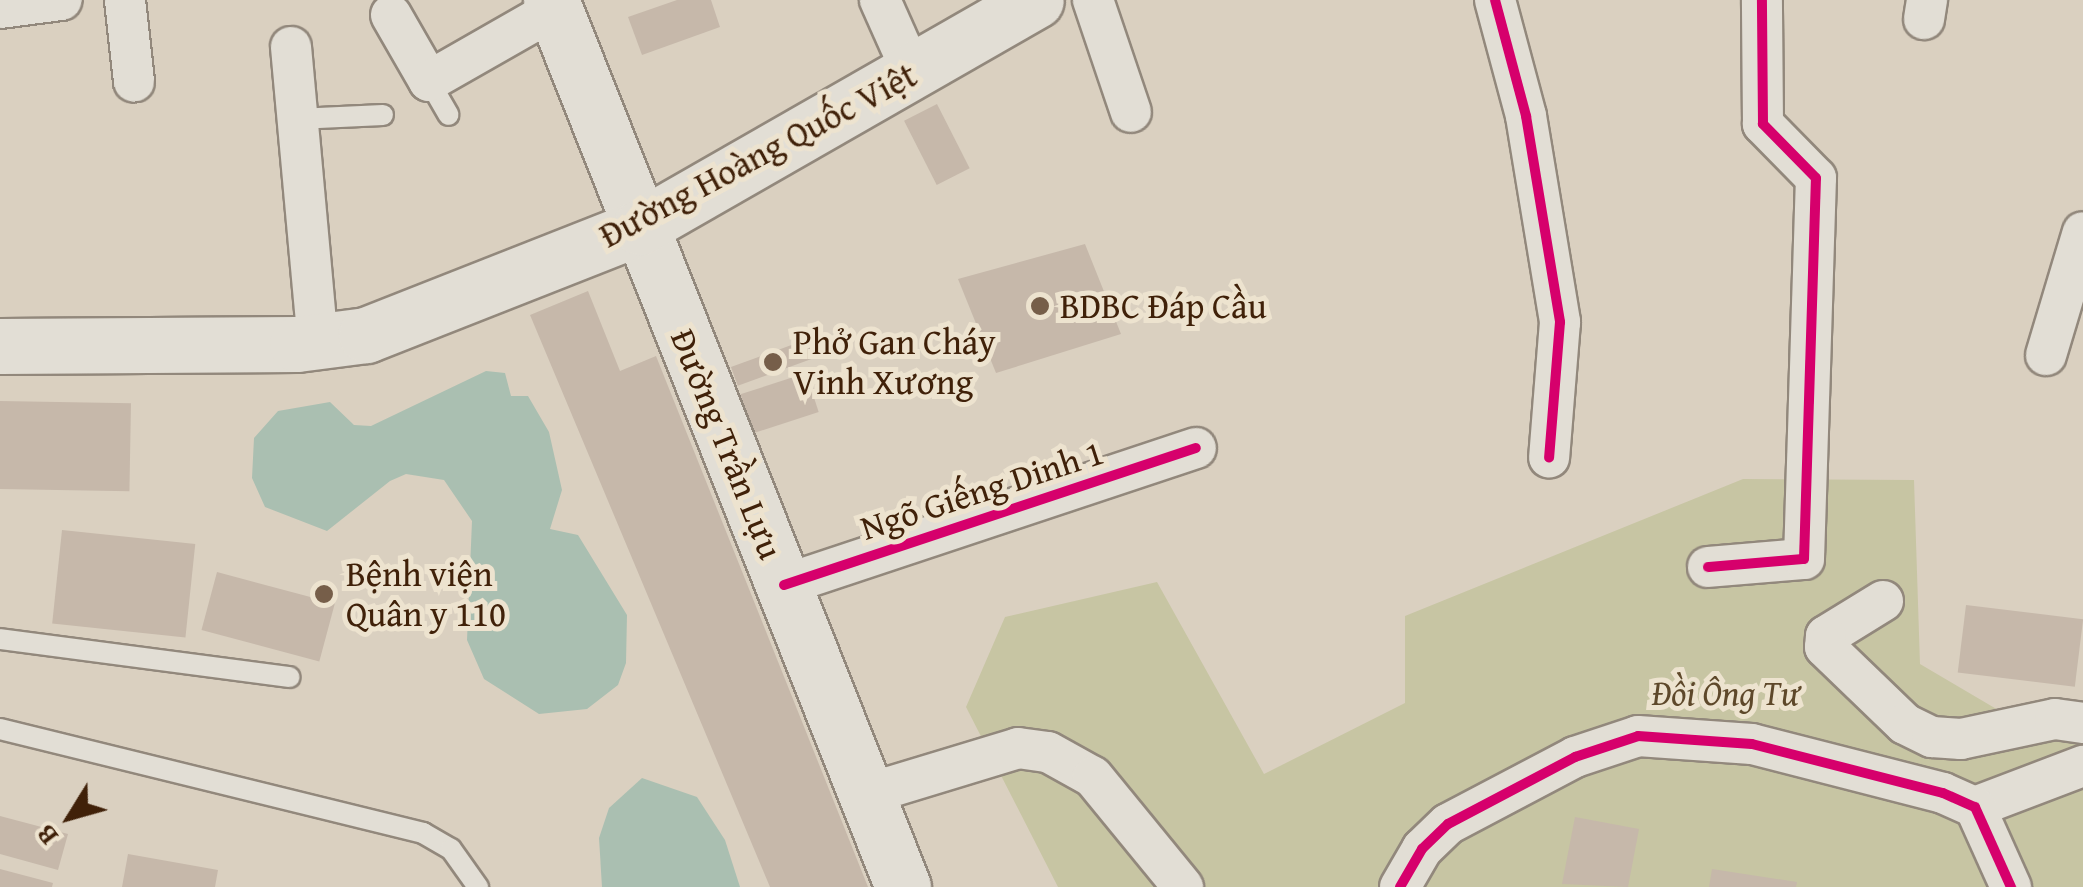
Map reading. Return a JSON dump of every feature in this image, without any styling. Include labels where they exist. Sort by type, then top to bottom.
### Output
[{"type":"main road","name":"Đường Hoàng Quốc Việt","points":[[0,346],[318,342],[366,335],[640,227],[1036,0]]},
{"type":"main road","name":"Đường Trần Lựu","points":[[553,4],[903,887]]},
{"type":"street","points":[[0,8],[61,0]]},
{"type":"street","points":[[125,0],[134,82]]},
{"type":"street","points":[[880,0],[912,72]]},
{"type":"street","points":[[1093,0],[1131,112]]},
{"type":"street","points":[[1495,0],[1526,116],[1560,322],[1549,458]]},
{"type":"street","points":[[1708,567],[1804,559],[1816,178],[1762,124],[1762,0]]},
{"type":"street","points":[[391,15],[429,81],[553,4]]},
{"type":"street","points":[[290,47],[318,342]]},
{"type":"street","points":[[2046,355],[2083,232]]},
{"type":"street","name":"Ngõ Giếng Dinh 1","points":[[784,585],[1196,448]]},
{"type":"street","points":[[1882,600],[1834,629],[1825,646],[1904,724],[1932,736],[1961,739],[2055,719],[2083,723]]},
{"type":"street","points":[[1404,879],[1448,824],[1510,786],[1638,736],[1752,744],[1916,785],[1975,807],[2083,766]]},
{"type":"street","points":[[867,794],[1018,748],[1048,752],[1092,776],[1184,887]]},
{"type":"street","points":[[1975,807],[2009,883]]},
{"type":"lane","points":[[429,81],[449,115]]},
{"type":"lane","points":[[297,120],[383,115]]},
{"type":"lane","points":[[0,639],[290,677]]},
{"type":"lane","points":[[0,729],[422,833],[450,849],[478,887]]},
{"type":"green space","name":"Đồi Ông Tư","points":[[1743,479],[1914,480],[1920,664],[2010,717],[2083,746],[2083,887],[1058,887],[966,707],[1005,617],[1157,582],[1264,774],[1405,703],[1405,616]]},
{"type":"shaded area","points":[[486,371],[505,373],[511,396],[528,396],[549,432],[562,490],[550,529],[578,535],[627,615],[626,663],[618,685],[587,709],[539,714],[484,679],[467,640],[472,521],[444,480],[406,474],[390,481],[327,531],[265,507],[252,478],[254,438],[278,411],[330,402],[354,425],[371,426]]},
{"type":"shaded area","points":[[642,778],[697,797],[725,840],[740,887],[602,887],[599,838],[609,808]]},
{"type":"building","points":[[677,0],[711,0],[720,27],[642,55],[628,17]]},
{"type":"building","points":[[937,104],[970,168],[937,185],[904,121]]},
{"type":"building","name":"BDBC Đáp Cầu","points":[[1085,244],[1121,334],[996,373],[958,279]]},
{"type":"building","points":[[588,291],[620,371],[656,356],[868,887],[770,887],[530,315]]},
{"type":"building","name":"Phở Gan Cháy Vinh Xương","points":[[808,339],[815,358],[738,386],[731,367]]},
{"type":"building","points":[[806,373],[819,412],[753,433],[740,394]]},
{"type":"building","points":[[0,401],[131,403],[129,491],[0,489]]},
{"type":"building","points":[[62,530],[195,544],[185,637],[52,623]]},
{"type":"building","points":[[217,572],[335,604],[319,662],[201,630]]},
{"type":"building","points":[[1966,605],[2083,619],[2075,687],[1958,672]]},
{"type":"building","points":[[0,816],[68,834],[58,870],[0,854]]},
{"type":"building","points":[[1575,817],[1639,829],[1628,887],[1562,884]]},
{"type":"building","points":[[128,854],[218,870],[215,887],[122,887]]},
{"type":"building","points":[[0,869],[53,883],[52,887],[0,887]]},
{"type":"building","points":[[1712,869],[1797,882],[1796,887],[1709,887]]},
{"type":"cycle path","points":[[1495,0],[1526,116],[1560,322],[1549,458]]},
{"type":"cycle path","points":[[1708,567],[1804,559],[1816,178],[1763,124],[1762,0]]},
{"type":"cycle path","points":[[784,585],[1196,448]]},
{"type":"cycle path","points":[[1400,887],[1422,849],[1448,824],[1575,757],[1638,736],[1752,744],[1943,793],[1975,807],[2011,887]]},
{"type":"place","name":"BDBC Đáp Cầu","points":[[1040,306]]},
{"type":"place","name":"Phở Gan Cháy Vinh Xương","points":[[773,362]]},
{"type":"place","name":"Bệnh viện Quân y 110","points":[[324,594]]}]
